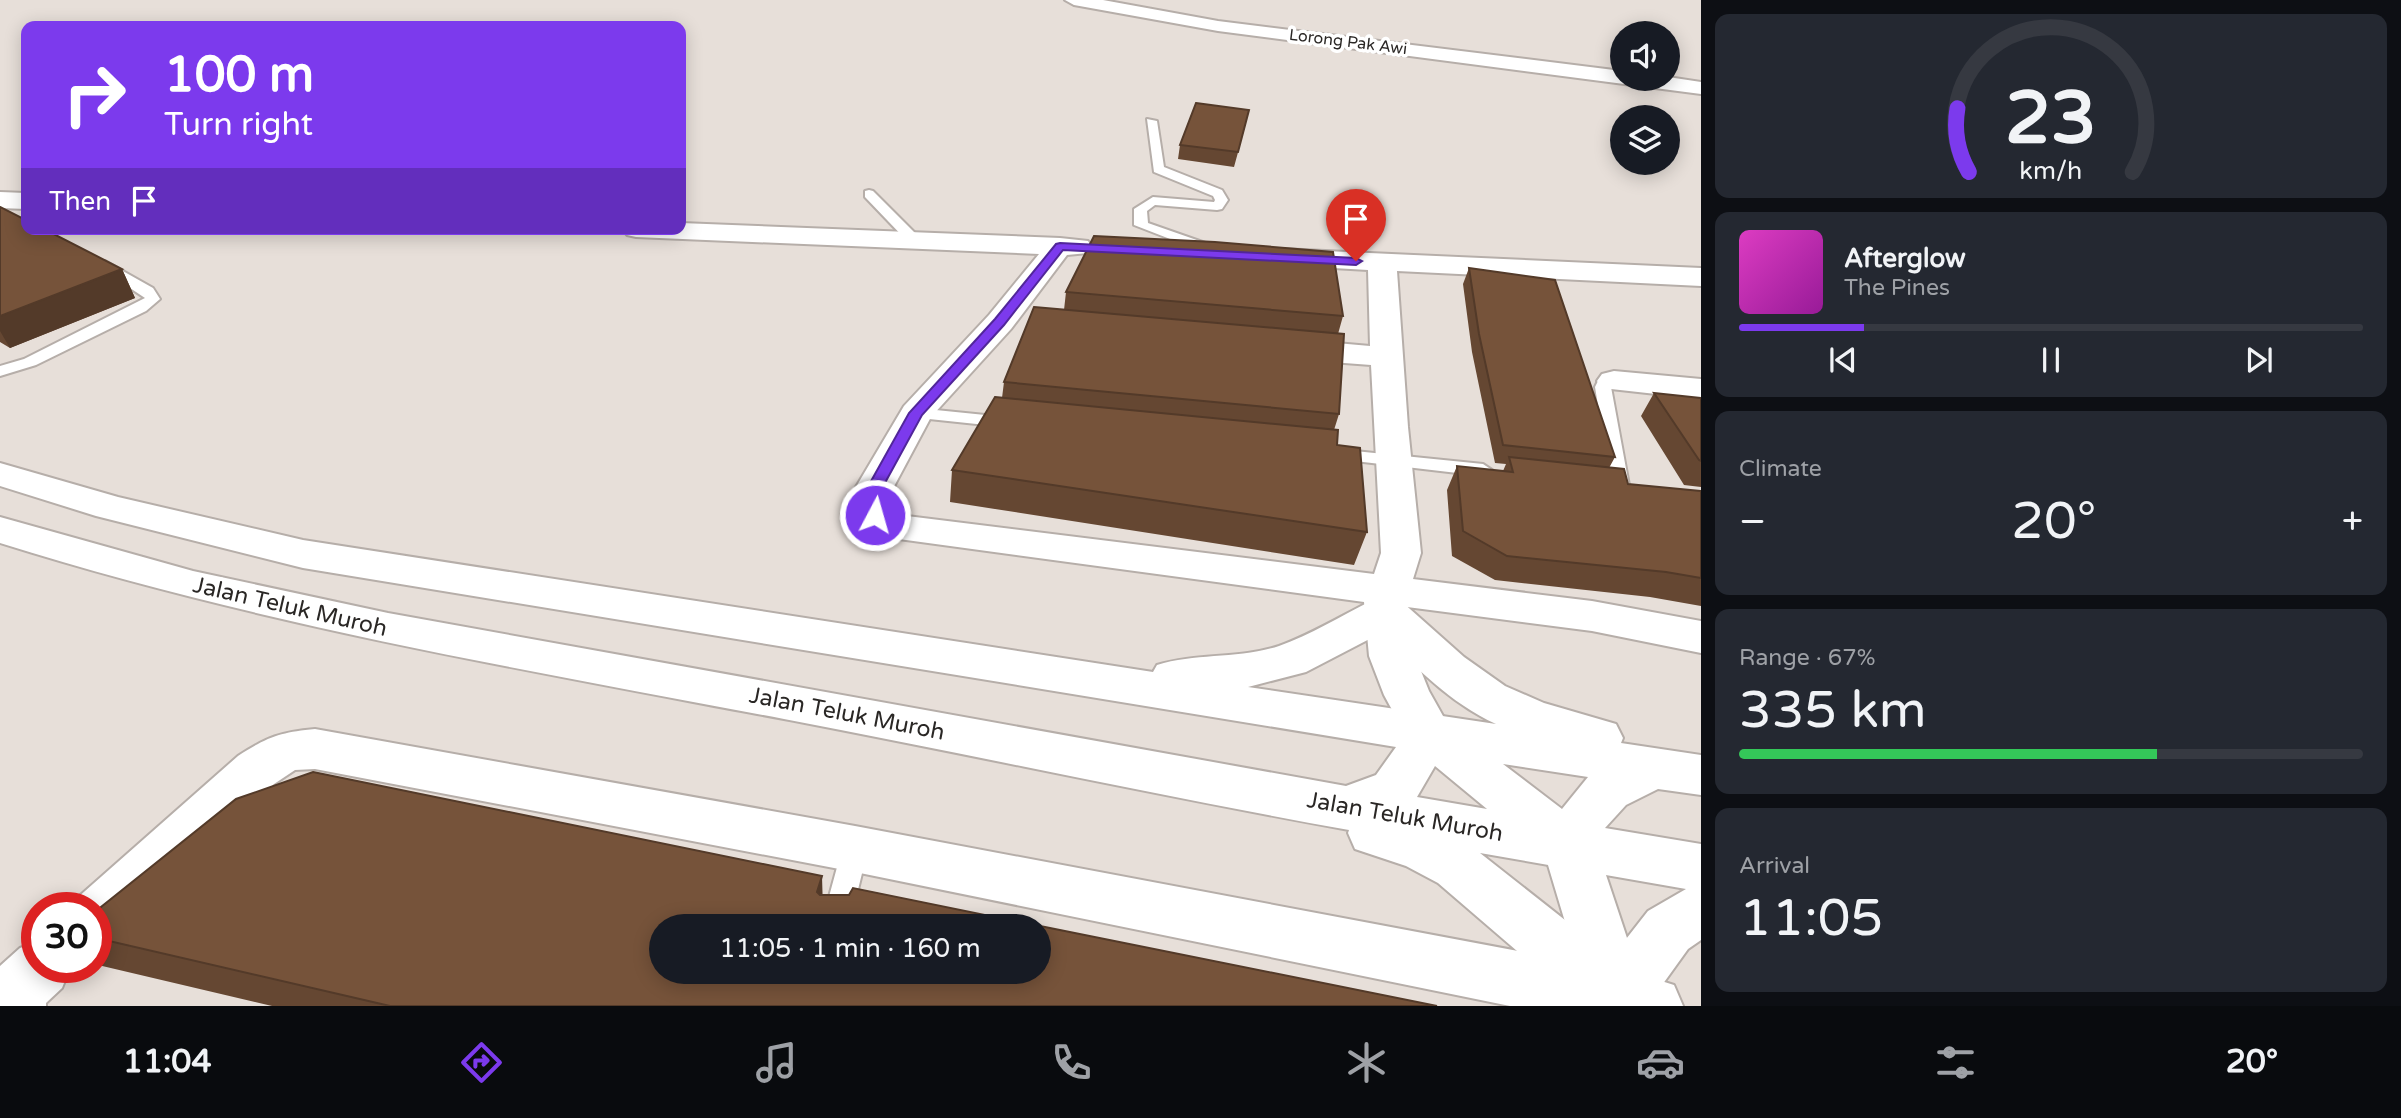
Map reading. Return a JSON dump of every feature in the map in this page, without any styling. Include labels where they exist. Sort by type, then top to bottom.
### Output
[{"type":"street","name":"Lorong Pak Awi","points":[[1074,0],[1218,26],[1610,75]]},
{"type":"street","points":[[1680,85],[1701,88]]},
{"type":"street","points":[[0,200],[21,201]]},
{"type":"street","points":[[686,231],[1102,248]]},
{"type":"street","points":[[1060,246],[1000,322],[916,413],[873,492],[875,515],[898,528],[1385,602],[1592,616],[1701,637]]},
{"type":"street","points":[[1130,250],[1701,277]]},
{"type":"street","points":[[1382,263],[1386,357],[1401,552],[1385,602],[1392,656],[1407,695],[1428,732],[1569,845],[1630,1003]]},
{"type":"street","points":[[1000,322],[1041,326]]},
{"type":"street","points":[[1262,346],[1386,357]]},
{"type":"street","points":[[1614,381],[1701,389]]},
{"type":"street","points":[[0,474],[110,507],[303,554],[1101,682],[1686,770]]},
{"type":"street","name":"Jalan Teluk Muroh","points":[[0,530],[56,548],[228,593],[428,638],[786,702],[1224,787],[1701,867]]},
{"type":"street","points":[[1101,682],[1238,672],[1290,660],[1385,602]]},
{"type":"street","points":[[1385,602],[1453,673],[1488,699],[1543,721],[1686,770]]},
{"type":"street","points":[[1349,808],[1394,790],[1408,771],[1428,732]]},
{"type":"street","points":[[112,902],[256,770],[285,751],[329,751],[855,849],[1630,1003]]},
{"type":"street","points":[[1569,845],[1586,814],[1608,790],[1686,770]]},
{"type":"street","points":[[1224,787],[1421,847],[1457,866],[1630,1003]]},
{"type":"street","points":[[1630,1003],[1668,930],[1701,909]]},
{"type":"street","points":[[16,1006],[16,991],[25,983]]},
{"type":"lane","points":[[1152,121],[1158,169],[1218,193],[1222,200],[1217,206],[1153,201],[1140,209],[1142,225],[1232,254]]},
{"type":"lane","points":[[869,194],[915,241]]},
{"type":"lane","points":[[0,371],[30,362],[141,308],[153,299],[148,291],[90,257]]},
{"type":"lane","points":[[1614,381],[1605,383],[1603,387],[1620,485]]},
{"type":"lane","points":[[916,413],[1025,424]]},
{"type":"lane","points":[[1311,452],[1500,471]]},
{"type":"lane","points":[[838,914],[855,849]]},
{"type":"lane","points":[[814,1006],[820,984]]},
{"type":"building","points":[[1196,103],[1249,110],[1238,152],[1180,145]]},
{"type":"building","points":[[0,207],[21,218],[21,235],[56,235],[122,269],[0,316]]},
{"type":"building","points":[[1094,236],[1333,252],[1343,316],[1066,292]]},
{"type":"building","points":[[1469,268],[1555,280],[1615,457],[1503,445],[1479,334]]},
{"type":"building","points":[[1034,307],[1344,334],[1339,414],[1004,382]]},
{"type":"building","points":[[1654,393],[1701,398],[1701,461],[1699,460]]},
{"type":"building","points":[[995,397],[1338,430],[1337,445],[1360,448],[1367,532],[952,470]]},
{"type":"building","points":[[1509,457],[1624,469],[1628,484],[1701,491],[1701,578],[1507,556],[1463,531],[1457,466],[1513,472]]},
{"type":"building","points":[[313,772],[822,876],[817,892],[820,895],[849,895],[853,888],[980,914],[649,914],[649,984],[1051,984],[1051,928],[1437,1006],[390,1006],[112,942],[112,898],[236,799]]},
{"type":"route","points":[[875,515],[873,492],[916,413],[1000,322],[1060,246],[1356,261]]}]
